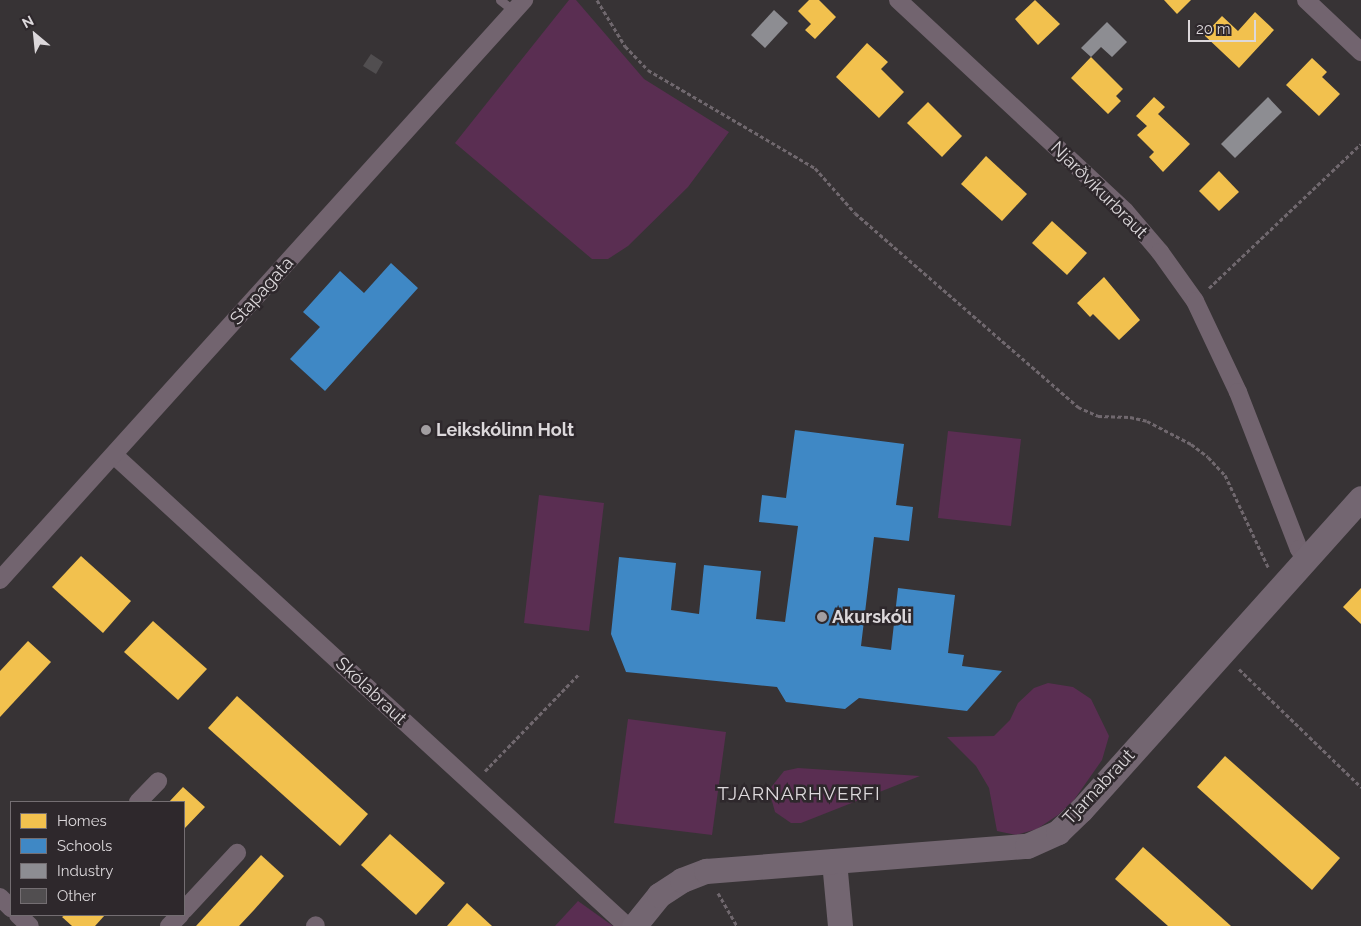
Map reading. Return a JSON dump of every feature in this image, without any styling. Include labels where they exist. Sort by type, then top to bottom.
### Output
[{"type":"street","name":"Njarðvíkurbraut","points":[[898,0],[1125,211],[1195,302],[1238,392],[1305,558]]},
{"type":"street","points":[[1306,0],[1361,52]]},
{"type":"street","name":"Stapagata","points":[[0,580],[114,456],[512,4]]},
{"type":"street","name":"Skólabraut","points":[[114,456],[627,926]]},
{"type":"street","name":"Tjarnabraut","points":[[634,926],[659,895],[682,880],[706,871],[1027,846],[1058,832],[1081,810],[1221,651],[1361,498]]},
{"type":"street","points":[[139,801],[158,781]]},
{"type":"street","points":[[185,909],[237,852]]},
{"type":"street","points":[[834,861],[840,926]]},
{"type":"street","points":[[0,897],[10,907]]},
{"type":"street","points":[[169,926],[179,916]]},
{"type":"path","points":[[597,0],[625,46],[648,70],[815,168],[855,213],[1078,407],[1098,416],[1130,417],[1147,421],[1191,444],[1208,457],[1225,475],[1278,588]]},
{"type":"path","points":[[1195,302],[1361,144]]},
{"type":"path","points":[[1221,651],[1361,787]]},
{"type":"path","points":[[472,784],[578,674]]},
{"type":"path","points":[[706,871],[737,926]]},
{"type":"shaded area","points":[[569,0],[576,0],[644,79],[729,132],[688,187],[628,246],[608,259],[592,259],[455,143]]},
{"type":"shaded area","points":[[948,431],[1021,439],[1011,526],[938,518]]},
{"type":"shaded area","points":[[539,495],[604,503],[589,631],[524,623]]},
{"type":"shaded area","points":[[1048,683],[1073,687],[1091,699],[1109,736],[1102,760],[1074,800],[1058,815],[1037,829],[1016,835],[997,831],[989,788],[976,766],[947,737],[994,736],[1010,720],[1018,703],[1034,688]]},
{"type":"shaded area","points":[[628,719],[726,732],[712,835],[614,823]]},
{"type":"shaded area","points":[[798,768],[920,776],[801,823],[791,823],[775,812],[769,790],[784,771]]},
{"type":"shaded area","points":[[578,901],[613,926],[555,926]]},
{"type":"building: Homes","points":[[809,0],[819,0],[836,17],[815,39],[805,30],[811,24],[798,11]]},
{"type":"building: Homes","points":[[1035,0],[1060,24],[1038,45],[1015,19]]},
{"type":"building: Homes","points":[[1164,0],[1191,0],[1177,14]]},
{"type":"building: Homes","points":[[1255,12],[1274,30],[1239,68],[1204,35],[1222,16],[1238,31]]},
{"type":"building: Homes","points":[[867,43],[888,62],[881,69],[904,92],[879,118],[836,77]]},
{"type":"building: Homes","points":[[1091,57],[1123,89],[1116,96],[1121,101],[1108,114],[1071,78]]},
{"type":"building: Homes","points":[[1312,58],[1327,72],[1322,77],[1340,94],[1319,116],[1286,85]]},
{"type":"building: Homes","points":[[1154,97],[1165,107],[1158,114],[1190,144],[1163,172],[1149,157],[1154,152],[1137,135],[1147,126],[1136,116]]},
{"type":"building: Homes","points":[[928,102],[962,136],[942,157],[907,123]]},
{"type":"building: Homes","points":[[986,156],[1027,194],[1002,221],[961,184]]},
{"type":"building: Homes","points":[[1219,171],[1239,192],[1219,211],[1199,191]]},
{"type":"building: Homes","points":[[1052,221],[1087,253],[1067,275],[1032,243]]},
{"type":"building: Homes","points":[[1104,277],[1140,320],[1119,340],[1093,314],[1090,317],[1077,303]]},
{"type":"building: Homes","points":[[81,556],[131,601],[103,633],[52,587]]},
{"type":"building: Homes","points":[[1361,588],[1361,624],[1343,607]]},
{"type":"building: Homes","points":[[153,621],[207,669],[178,700],[124,652]]},
{"type":"building: Homes","points":[[28,641],[51,662],[0,717],[0,671]]},
{"type":"building: Homes","points":[[237,696],[368,814],[340,846],[208,728]]},
{"type":"building: Homes","points":[[1225,756],[1340,858],[1312,890],[1197,787]]},
{"type":"building: Homes","points":[[183,787],[205,807],[185,828],[185,801],[170,801]]},
{"type":"building: Homes","points":[[390,834],[445,883],[416,915],[361,865]]},
{"type":"building: Homes","points":[[1143,847],[1231,926],[1168,926],[1115,879]]},
{"type":"building: Homes","points":[[261,855],[284,876],[254,910],[239,926],[196,926]]},
{"type":"building: Homes","points":[[467,903],[492,926],[447,926]]},
{"type":"building: Homes","points":[[104,916],[95,926],[72,926],[62,917]]},
{"type":"building: Schools","points":[[391,263],[418,288],[325,391],[290,359],[320,327],[303,312],[340,271],[364,293]]},
{"type":"building: Schools","points":[[795,430],[904,444],[896,505],[913,507],[909,541],[874,537],[861,646],[891,650],[898,588],[955,595],[948,653],[964,655],[962,666],[1002,671],[967,711],[859,698],[845,709],[786,702],[777,687],[626,672],[611,634],[619,557],[676,563],[671,610],[699,614],[704,565],[761,571],[756,619],[785,622],[798,526],[759,522],[762,495],[786,498]]},
{"type":"building: Industry","points":[[774,10],[788,23],[765,48],[751,35]]},
{"type":"building: Industry","points":[[1107,22],[1127,42],[1112,57],[1101,47],[1091,57],[1081,48]]},
{"type":"building: Industry","points":[[1268,97],[1282,112],[1235,158],[1221,144]]},
{"type":"building: Other","points":[[371,54],[383,62],[376,74],[363,66]]},
{"type":"place","name":"Leikskólinn Holt","points":[[426,430]]},
{"type":"place","name":"Akurskóli","points":[[822,617]]},
{"type":"district","name":"TJARNARHVERFI","points":[[799,794]]}]
